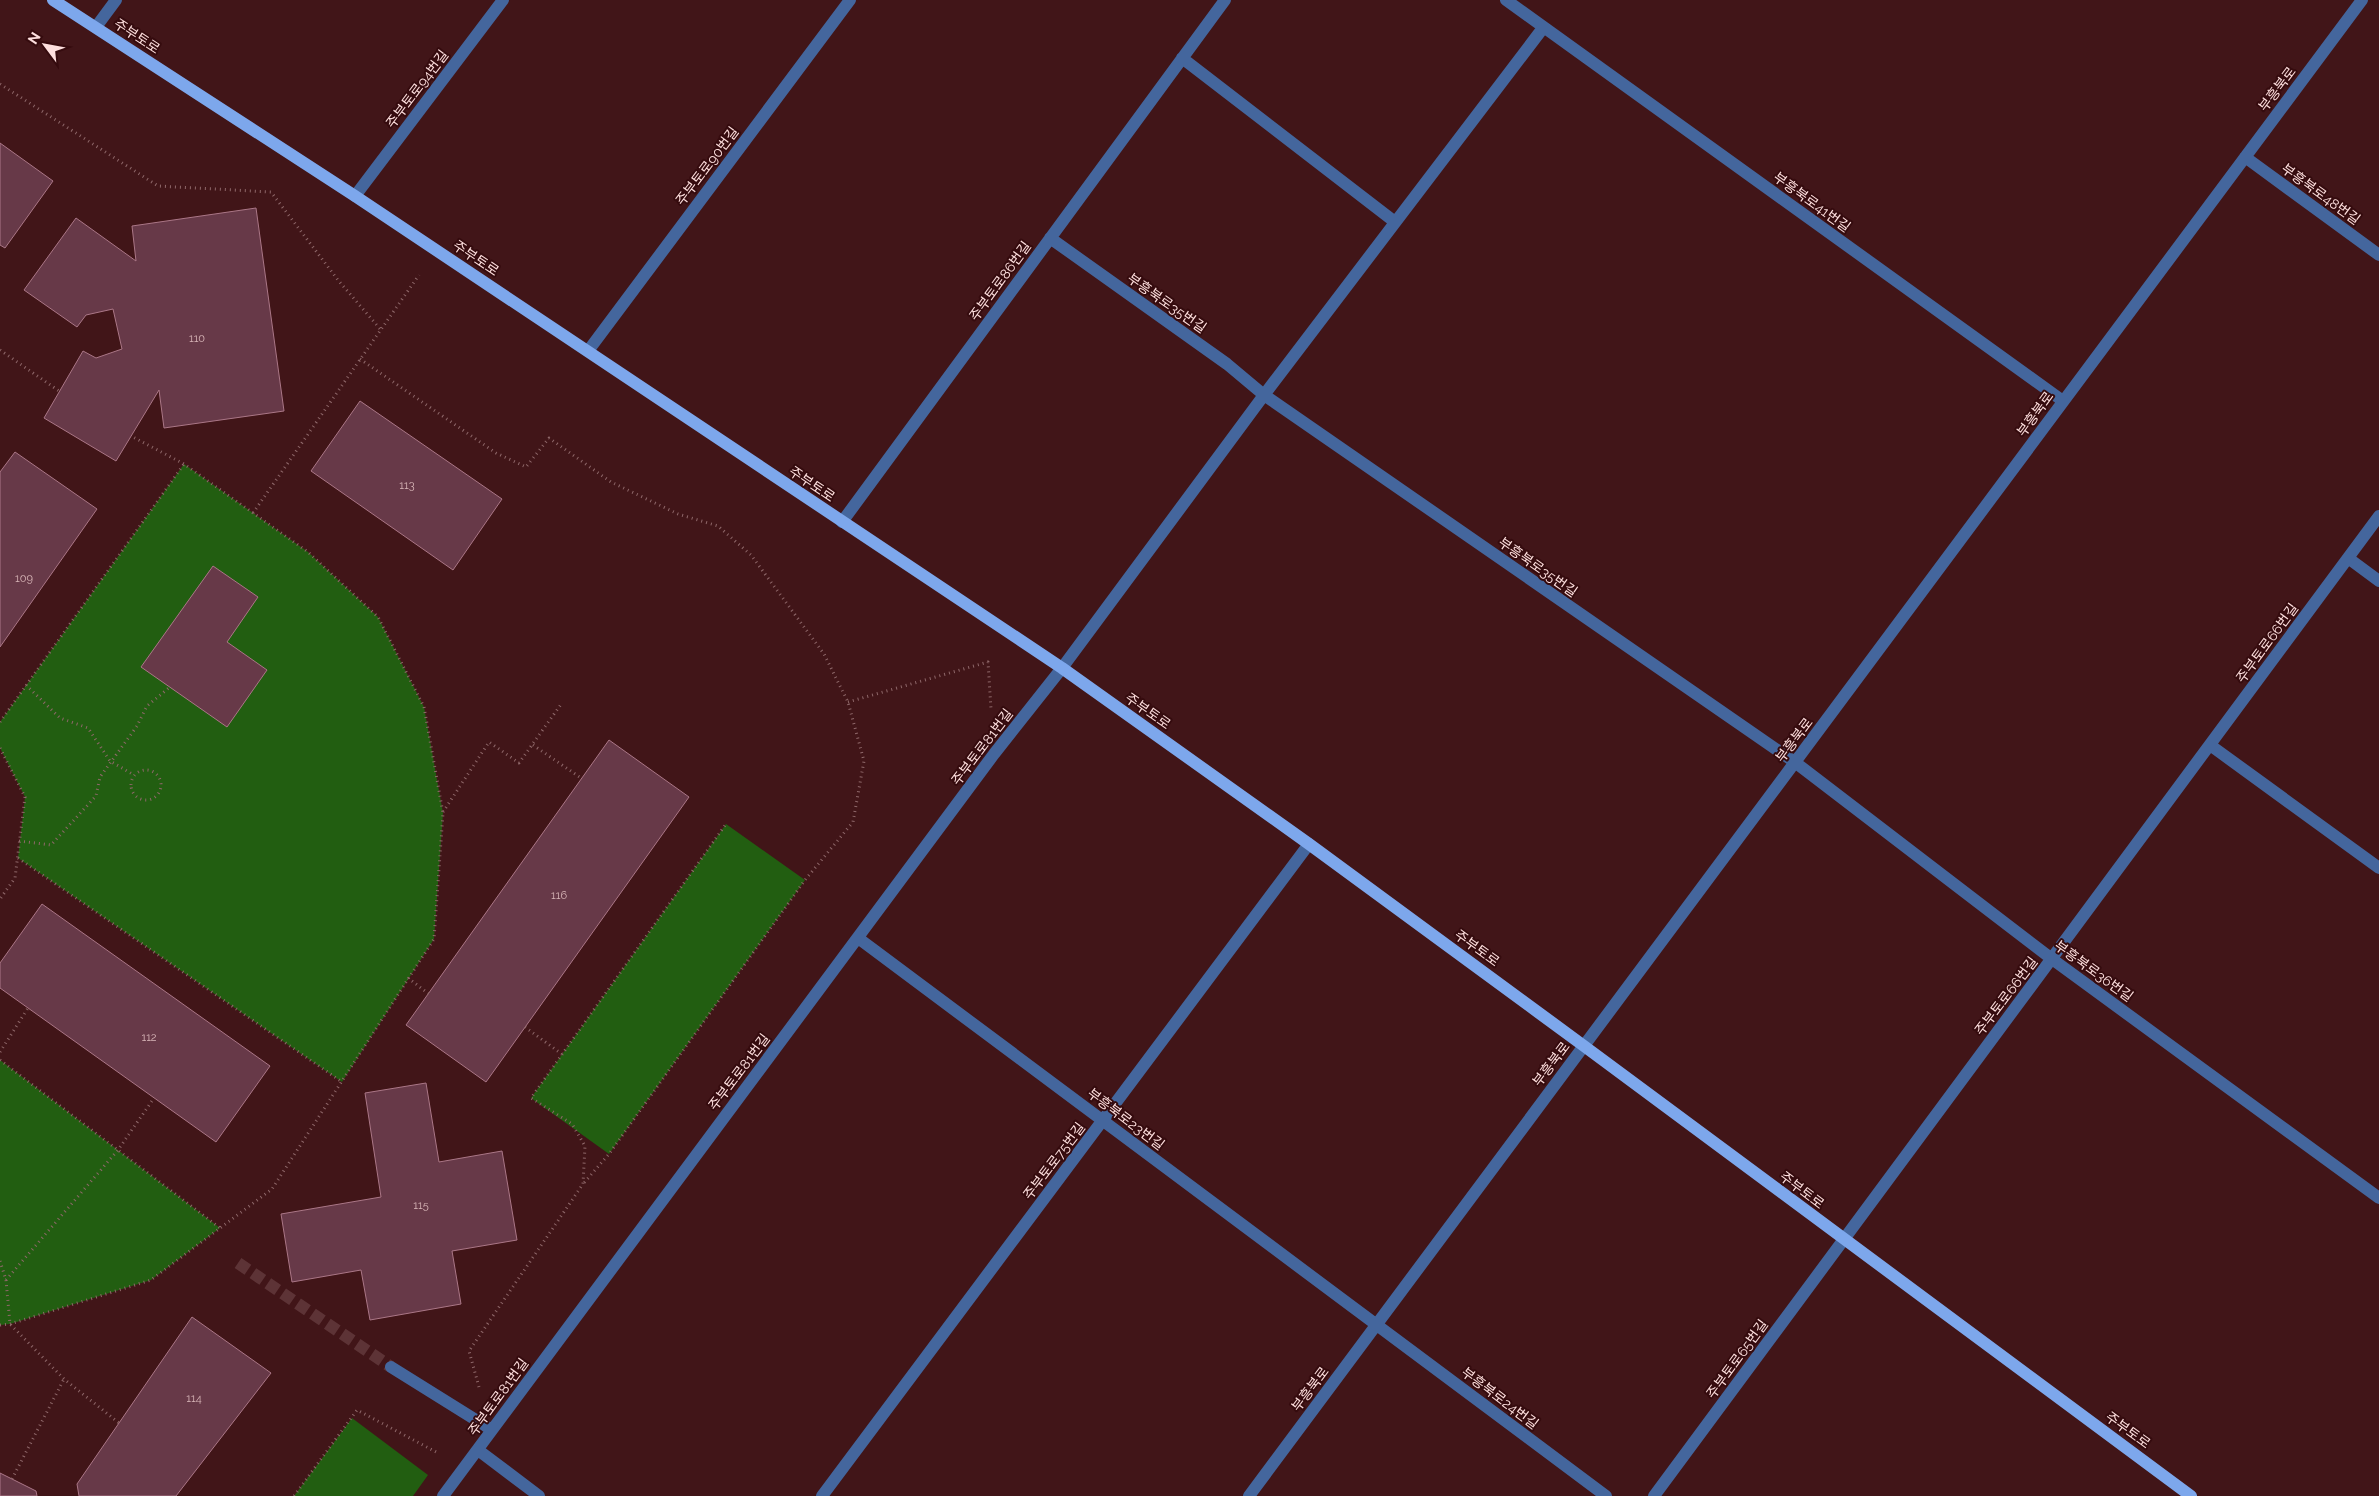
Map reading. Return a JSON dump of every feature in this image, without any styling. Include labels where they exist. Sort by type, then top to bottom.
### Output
[{"type":"main road","name":"주부토로","points":[[53,0],[437,250],[1062,668],[1309,844],[2191,1496]]},
{"type":"street","points":[[96,27],[116,0]]},
{"type":"street","name":"주부토로94번길","points":[[355,196],[503,0]]},
{"type":"street","name":"주부토로90번길","points":[[588,350],[850,0]]},
{"type":"street","name":"주부토로86번길","points":[[842,522],[1225,0]]},
{"type":"street","name":"부흥북로41번길","points":[[1506,0],[2063,401]]},
{"type":"street","name":"부흥북로","points":[[1249,1496],[2362,0]]},
{"type":"street","points":[[1264,395],[1543,28]]},
{"type":"street","points":[[1182,58],[1395,222]]},
{"type":"street","name":"부흥북로48번길","points":[[2245,157],[2379,255]]},
{"type":"street","name":"부흥북로35번길","points":[[1050,238],[1227,364],[1264,395],[1796,763]]},
{"type":"street","name":"주부토로81번길","points":[[443,1496],[994,754],[1062,668],[1264,395]]},
{"type":"street","name":"주부토로66번길","points":[[1844,1240],[2379,516]]},
{"type":"street","points":[[2348,558],[2379,581]]},
{"type":"street","points":[[2210,745],[2379,868]]},
{"type":"street","name":"부흥북로36번길","points":[[1796,763],[2052,959],[2379,1198]]},
{"type":"street","name":"주부토로75번길","points":[[822,1496],[1309,844]]},
{"type":"street","name":"부흥북로23번길","points":[[858,938],[1376,1324]]},
{"type":"street","name":"주부토로65번길","points":[[1654,1496],[1844,1240]]},
{"type":"street","name":"부흥북로24번길","points":[[1376,1324],[1606,1496]]},
{"type":"street","points":[[391,1367],[492,1430]]},
{"type":"street","points":[[478,1450],[539,1496]]},
{"type":"path","points":[[0,84],[158,186],[271,192],[338,280],[381,330]]},
{"type":"path","points":[[253,513],[437,250]]},
{"type":"path","points":[[0,350],[59,391]]},
{"type":"path","points":[[360,359],[496,453],[526,467],[549,438],[611,482],[678,514],[718,526],[751,555],[788,601],[824,654],[848,702],[864,761],[853,822],[805,880],[609,1154],[582,1184],[469,1351],[492,1430]]},
{"type":"path","points":[[0,1325],[10,1324],[151,1280],[272,1189],[434,938],[443,813],[424,707],[378,617],[308,552],[184,464],[131,436]]},
{"type":"path","points":[[0,722],[184,464]]},
{"type":"path","points":[[848,702],[988,662],[994,754]]},
{"type":"path","points":[[26,685],[60,718],[88,728],[110,762],[134,775]]},
{"type":"path","points":[[19,840],[51,845],[96,796],[100,777],[137,726],[147,706],[170,687]]},
{"type":"path","points":[[443,813],[489,742],[519,764],[562,703]]},
{"type":"path","points":[[532,745],[582,778]]},
{"type":"path","points":[[0,748],[25,797],[15,878],[0,900]]},
{"type":"path","points":[[142,770],[152,771],[160,777],[162,787],[160,792],[148,800],[138,798],[132,790],[134,775],[142,770]]},
{"type":"path","points":[[582,1184],[585,1146],[572,1124],[531,1098],[726,824]]},
{"type":"path","points":[[18,858],[342,1082]]},
{"type":"path","points":[[408,978],[429,994]]},
{"type":"path","points":[[0,1052],[28,1008]]},
{"type":"path","points":[[525,1027],[562,1055]]},
{"type":"path","points":[[0,1060],[220,1228]]},
{"type":"path","points":[[6,1280],[118,1150],[154,1098]]},
{"type":"path","points":[[0,1261],[6,1280],[10,1324],[64,1379],[119,1423]]},
{"type":"path","points":[[12,1479],[64,1379]]},
{"type":"path","points":[[294,1496],[357,1410],[464,1467]]},
{"type":"green space","points":[[184,464],[308,552],[378,617],[424,707],[443,813],[434,939],[342,1082],[18,858],[25,797],[0,748],[0,722]]},
{"type":"green space","points":[[726,824],[805,880],[609,1154],[531,1098]]},
{"type":"green space","points":[[0,1060],[220,1228],[151,1280],[10,1324],[0,1325]]},
{"type":"green space","points":[[352,1418],[428,1475],[413,1496],[294,1496]]},
{"type":"building","points":[[0,143],[53,181],[5,248],[0,245]]},
{"type":"building","points":[[256,208],[284,411],[164,428],[159,390],[116,461],[44,418],[83,351],[96,358],[122,349],[113,309],[86,315],[77,327],[24,290],[76,218],[136,261],[132,226]]},
{"type":"building","points":[[360,401],[502,499],[453,570],[311,471]]},
{"type":"building","points":[[15,452],[97,509],[0,647],[0,472]]},
{"type":"building","points":[[213,566],[258,597],[227,642],[267,670],[227,727],[141,667]]},
{"type":"building","points":[[609,740],[689,797],[486,1082],[406,1025]]},
{"type":"building","points":[[42,904],[270,1066],[216,1142],[0,988],[0,963]]},
{"type":"building","points":[[426,1083],[439,1162],[502,1151],[517,1240],[452,1251],[461,1304],[370,1320],[361,1270],[292,1282],[281,1214],[381,1197],[365,1093]]},
{"type":"building","points":[[192,1317],[271,1373],[176,1496],[79,1496],[77,1484]]},
{"type":"building","points":[[0,1473],[36,1491],[37,1496],[0,1496]]},
{"type":"tunnel","points":[[238,1263],[391,1367]]}]
